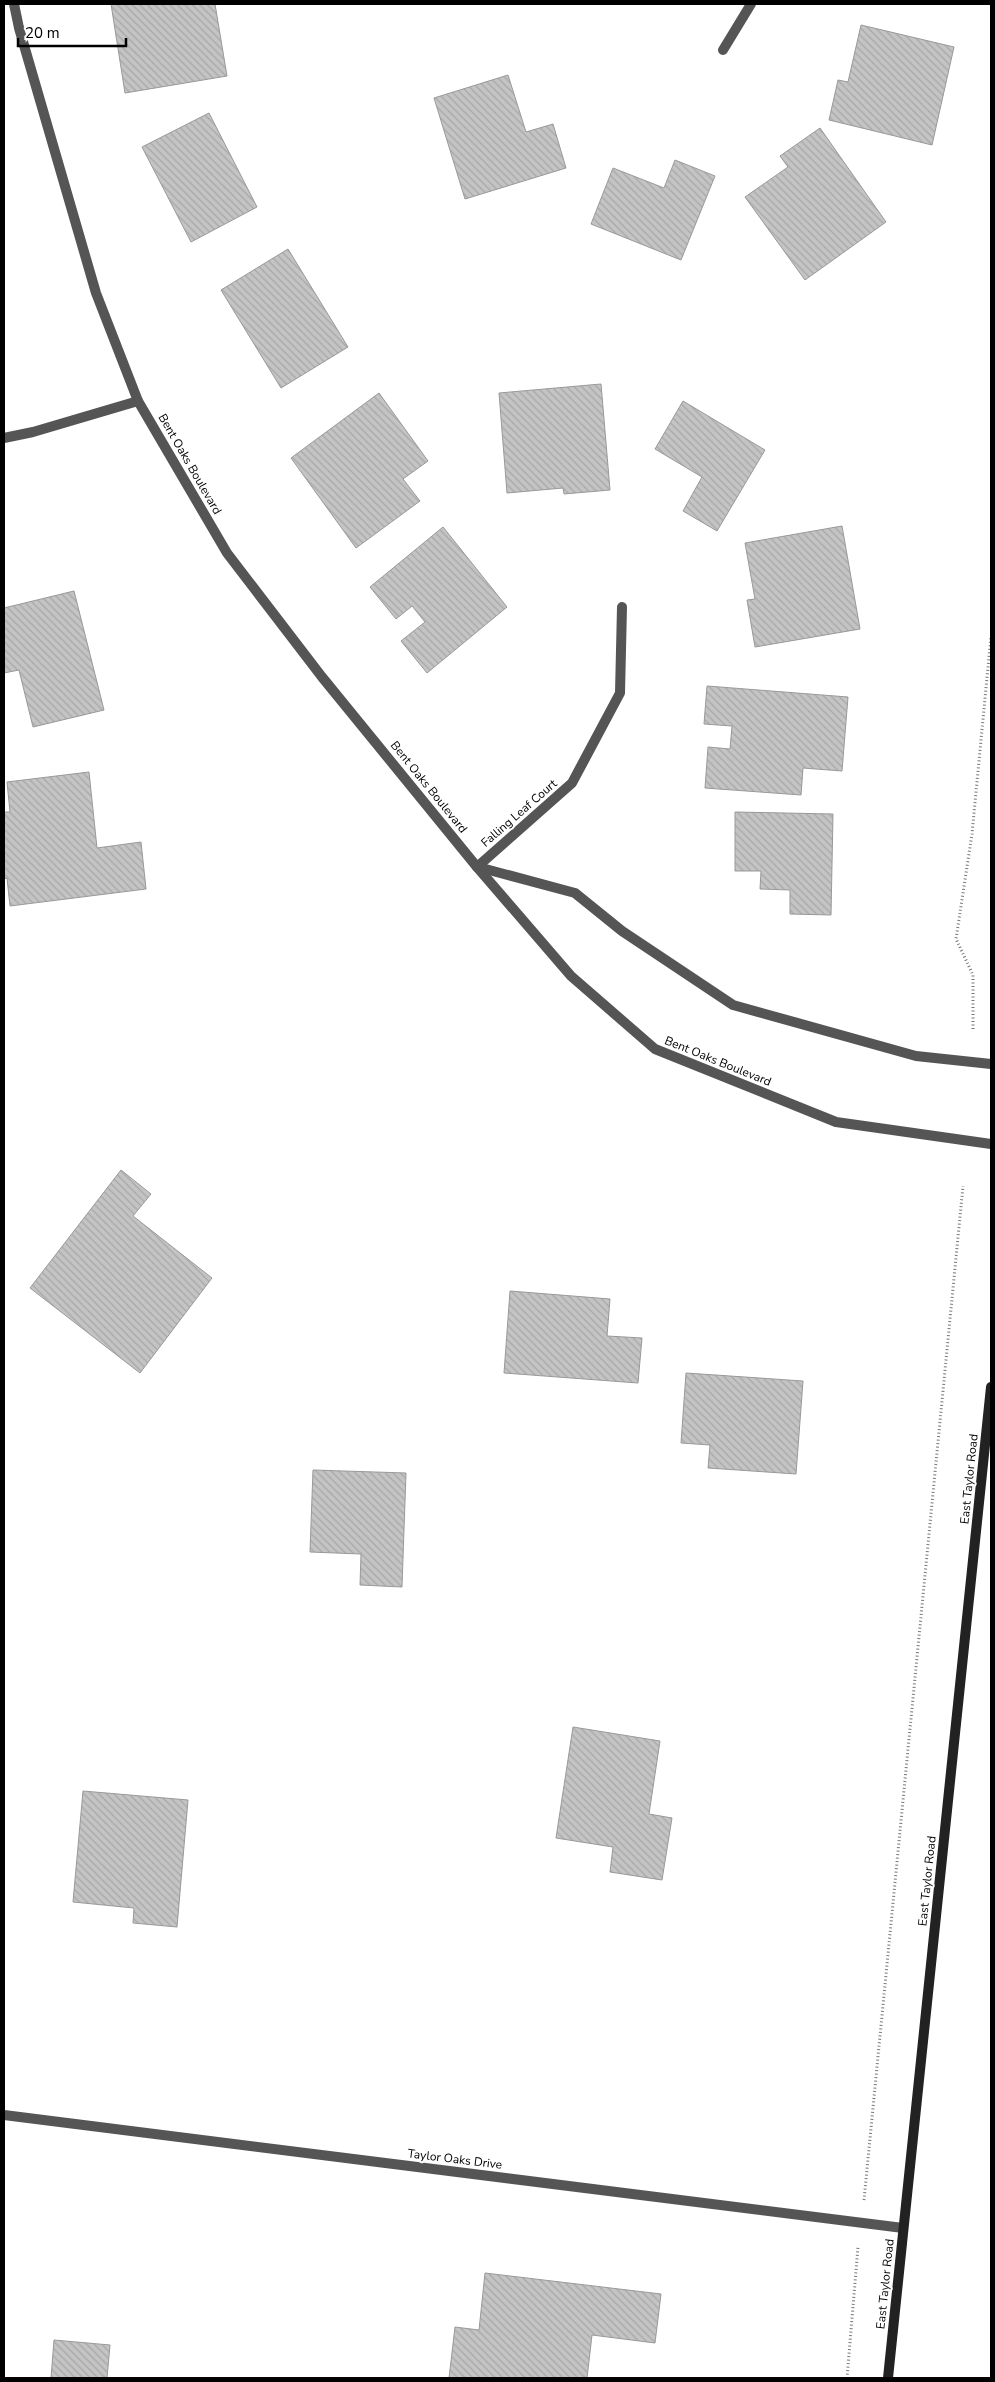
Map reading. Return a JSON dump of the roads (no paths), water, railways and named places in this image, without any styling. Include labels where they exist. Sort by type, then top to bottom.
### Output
[{"type":"main road","name":"East Taylor Road","points":[[888,2378],[991,1387]]},
{"type":"street","name":"Bent Oaks Boulevard","points":[[14,4],[19,28],[96,293],[138,401],[228,553],[322,677],[477,867],[571,976],[655,1049],[836,1122],[991,1144]]},
{"type":"street","points":[[722,50],[751,4]]},
{"type":"street","points":[[4,438],[33,432],[138,401]]},
{"type":"street","name":"Falling Leaf Court","points":[[477,867],[572,783],[620,693],[622,607]]},
{"type":"street","points":[[477,867],[574,893],[622,931],[733,1005],[916,1056],[991,1064]]},
{"type":"street","name":"Taylor Oaks Drive","points":[[4,2114],[903,2228]]}]
